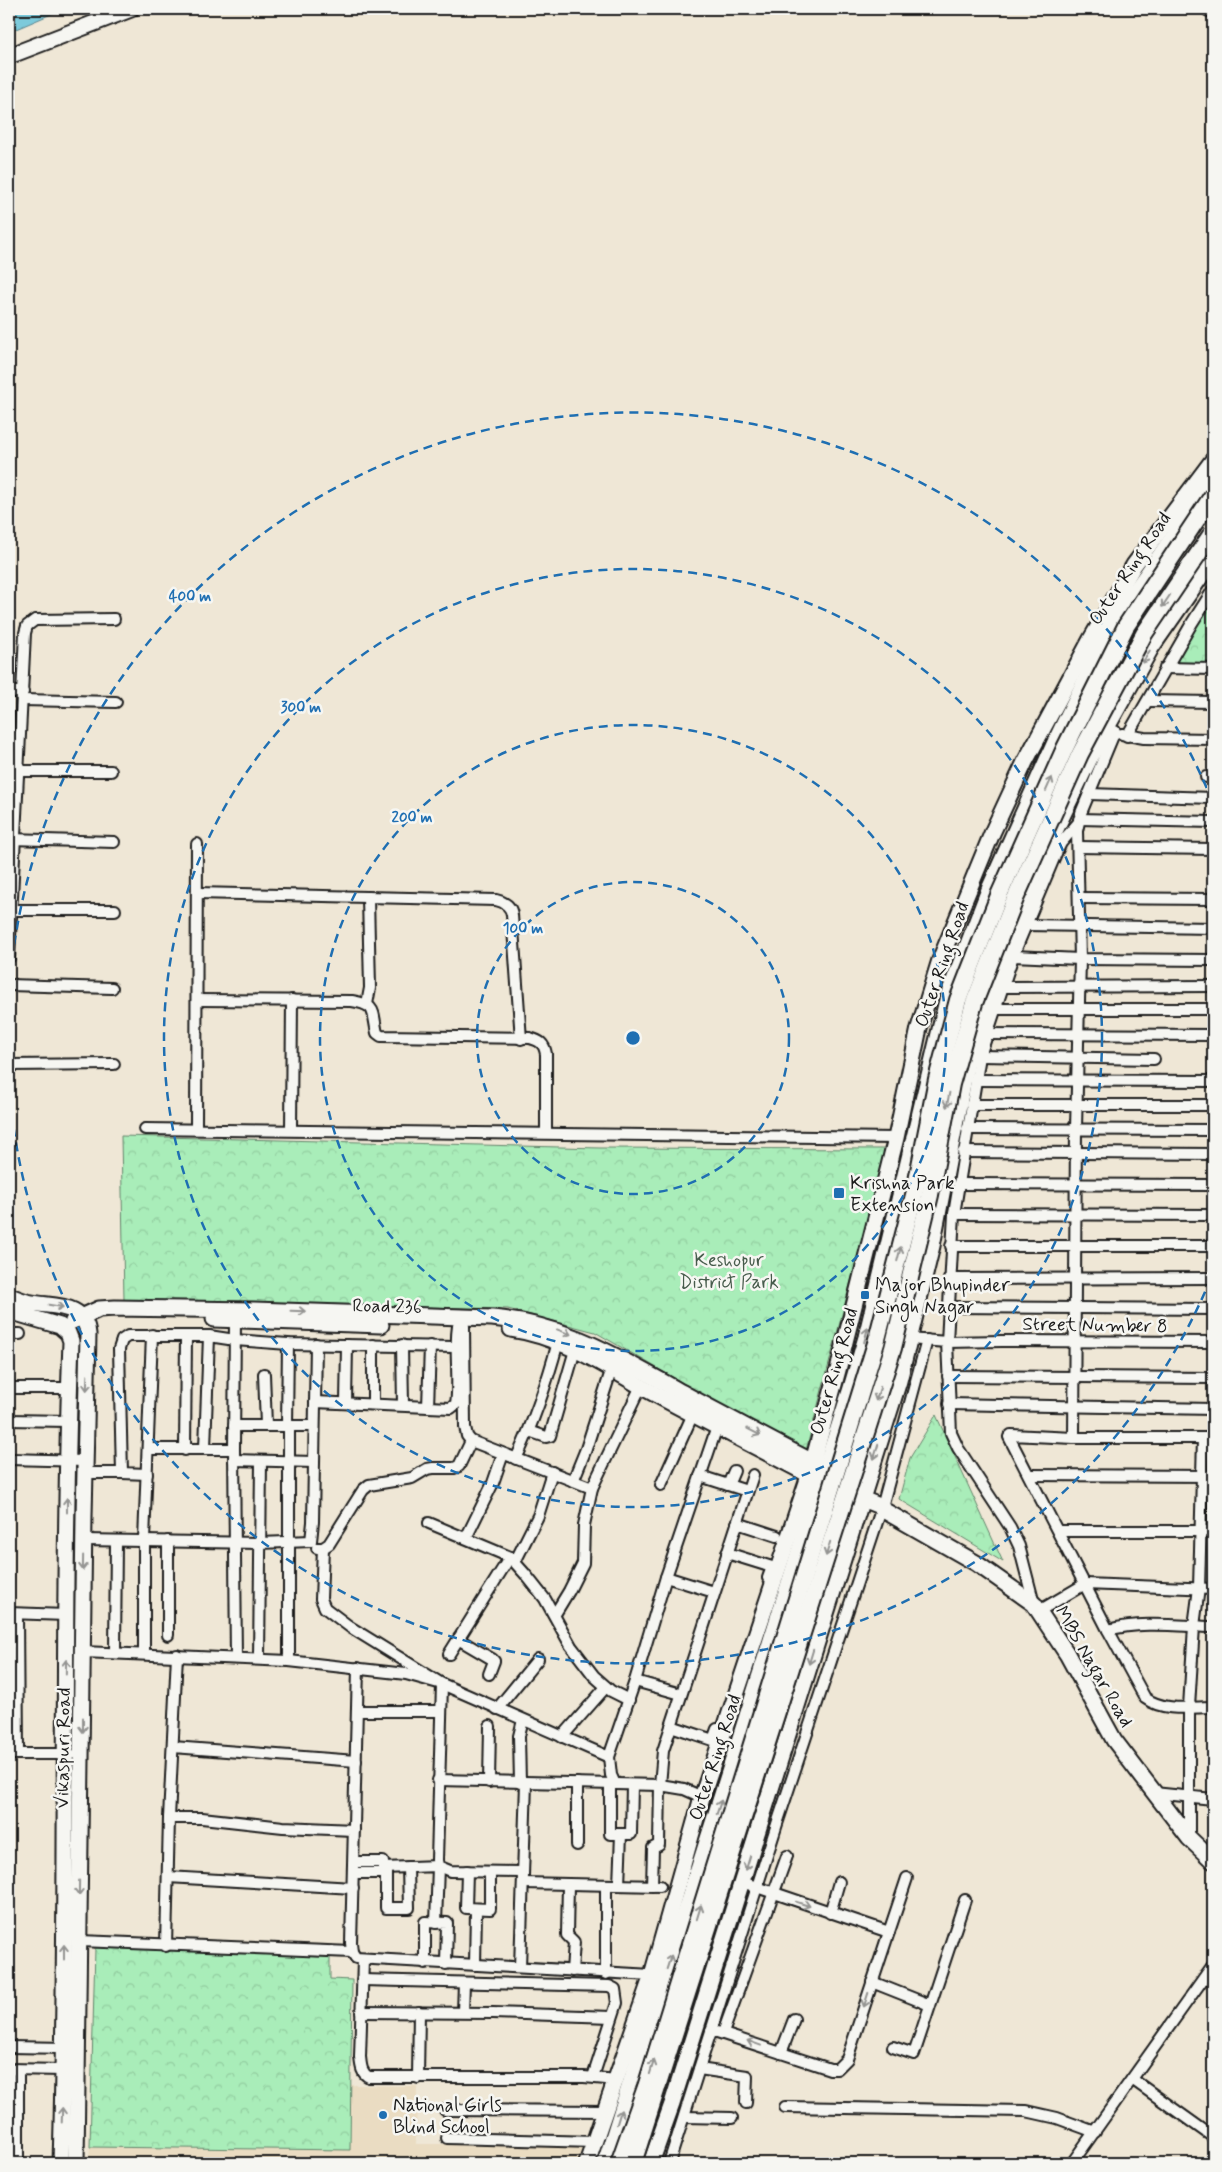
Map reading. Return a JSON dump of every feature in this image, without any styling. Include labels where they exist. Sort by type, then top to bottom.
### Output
[{"type":"main road","name":"Outer Ring Road","points":[[619,2163],[646,2087],[876,1343],[915,1191],[937,1079],[958,1000],[1000,893],[1065,748],[1121,634],[1213,495]]},
{"type":"main road","points":[[633,2163],[893,1348],[930,1195],[951,1084],[974,1004],[1015,898],[1080,754],[1144,634],[1213,532]]},
{"type":"street","points":[[9,56],[130,9]]},
{"type":"street","points":[[587,2163],[652,1975],[702,1797],[817,1472],[896,1138],[919,1028],[940,960],[993,831],[1025,762],[1134,565],[1213,460]]},
{"type":"street","name":"Outer Ring Road","points":[[605,2163],[782,1608],[817,1472],[845,1407],[866,1337],[948,996],[990,887],[1055,742],[1114,621],[1213,480]]},
{"type":"street","points":[[1213,559],[1151,648],[1110,729],[1090,758],[1034,876],[997,970],[968,1057],[947,1213],[951,1246],[946,1342],[951,1432],[958,1448],[1010,1527],[1019,1546],[1037,1608],[1085,1584],[1213,1589]]},
{"type":"street","points":[[1156,561],[1194,587]]},
{"type":"street","points":[[1127,736],[1213,590]]},
{"type":"street","points":[[9,958],[14,770],[23,696],[25,633],[27,626],[35,620],[114,619]]},
{"type":"street","points":[[1166,668],[1213,669]]},
{"type":"street","points":[[9,692],[23,696],[116,702]]},
{"type":"street","points":[[1148,701],[1213,702]]},
{"type":"street","points":[[1110,729],[1127,736],[1213,739]]},
{"type":"street","points":[[1074,1438],[1076,1129],[1080,986],[1079,821],[1110,729]]},
{"type":"street","points":[[14,770],[111,771]]},
{"type":"street","points":[[1089,794],[1213,798]]},
{"type":"street","points":[[651,2163],[672,2104],[742,1882],[886,1422],[947,1213],[958,1184],[980,1056],[1012,956],[1061,842],[1079,821],[1213,822]]},
{"type":"street","points":[[12,839],[114,842]]},
{"type":"street","points":[[196,1129],[198,844]]},
{"type":"street","points":[[1078,847],[1213,849]]},
{"type":"street","points":[[197,893],[496,900],[508,906],[512,915],[521,1039]]},
{"type":"street","points":[[366,1004],[370,988],[368,897]]},
{"type":"street","points":[[1080,898],[1213,899]]},
{"type":"street","points":[[10,910],[115,910]]},
{"type":"street","points":[[1026,925],[1213,928]]},
{"type":"street","points":[[1012,956],[1080,959],[1213,960]]},
{"type":"street","points":[[9,985],[112,988]]},
{"type":"street","points":[[1002,987],[1213,986]]},
{"type":"street","points":[[197,1000],[352,1001],[366,1004],[374,1013],[376,1033],[381,1036],[538,1041],[545,1048],[546,1133]]},
{"type":"street","points":[[291,1130],[292,1000]]},
{"type":"street","points":[[994,1009],[1213,1009]]},
{"type":"street","points":[[986,1034],[1213,1036]]},
{"type":"street","points":[[980,1056],[1154,1059]]},
{"type":"street","points":[[9,1064],[114,1064]]},
{"type":"street","points":[[975,1080],[1213,1081]]},
{"type":"street","points":[[971,1105],[1213,1105]]},
{"type":"street","points":[[144,1129],[896,1138]]},
{"type":"street","points":[[967,1129],[1213,1130]]},
{"type":"street","points":[[963,1152],[1213,1154]]},
{"type":"street","points":[[958,1184],[1213,1185]]},
{"type":"street","points":[[947,1213],[1213,1215]]},
{"type":"street","points":[[951,1246],[1213,1246]]},
{"type":"street","points":[[949,1279],[1213,1278]]},
{"type":"street","points":[[9,1296],[29,1303],[66,1308],[86,1324],[99,1309],[115,1308],[254,1310],[521,1320],[560,1331],[719,1421],[817,1472]]},
{"type":"street","points":[[948,1308],[1213,1309]]},
{"type":"street","points":[[9,1311],[67,1334]]},
{"type":"street","name":"Road 236","points":[[67,1334],[86,1324],[123,1316],[513,1329],[558,1342],[575,1350],[616,1363],[641,1386],[691,1413],[719,1421]]},
{"type":"street","points":[[235,1320],[236,1658]]},
{"type":"street","name":"Vikaspuri Road","points":[[61,2163],[64,2070],[71,2048],[80,1941],[86,1324]]},
{"type":"street","points":[[316,1402],[451,1408],[456,1404],[458,1388],[456,1347],[461,1326]]},
{"type":"street","points":[[461,1326],[465,1427],[467,1436],[471,1441],[592,1488]]},
{"type":"street","points":[[9,1334],[20,1334]]},
{"type":"street","name":"Vikaspuri Road","points":[[67,1334],[69,1388],[65,1754],[71,2048],[76,2163]]},
{"type":"street","points":[[144,1654],[144,1540],[152,1335]]},
{"type":"street","points":[[122,1473],[119,1349],[122,1340],[128,1336],[209,1336],[288,1344],[456,1347]]},
{"type":"street","points":[[185,1450],[186,1336]]},
{"type":"street","points":[[206,1448],[209,1336]]},
{"type":"street","name":"Street Number 8","points":[[909,1339],[946,1342],[1213,1342]]},
{"type":"street","points":[[669,2163],[757,1887],[882,1510],[927,1340]]},
{"type":"street","points":[[516,1459],[546,1386],[558,1342]]},
{"type":"street","points":[[288,1344],[289,1661]]},
{"type":"street","points":[[308,1543],[312,1538],[316,1344]]},
{"type":"street","points":[[346,1403],[347,1345]]},
{"type":"street","points":[[372,1345],[374,1404]]},
{"type":"street","points":[[402,1346],[403,1405]]},
{"type":"street","points":[[428,1406],[430,1346]]},
{"type":"street","points":[[529,1431],[546,1437],[550,1436],[575,1350]]},
{"type":"street","points":[[573,1481],[616,1363]]},
{"type":"street","points":[[264,1374],[266,1425]]},
{"type":"street","points":[[948,1376],[1213,1378]]},
{"type":"street","points":[[555,1614],[573,1585],[583,1564],[584,1525],[592,1488],[641,1386]]},
{"type":"street","points":[[9,1388],[69,1388]]},
{"type":"street","points":[[949,1404],[1213,1409]]},
{"type":"street","points":[[845,1407],[886,1422]]},
{"type":"street","points":[[661,1486],[691,1413]]},
{"type":"street","points":[[9,1420],[68,1422]]},
{"type":"street","points":[[632,1785],[631,1834],[610,1834],[612,1784],[609,1757],[629,1700],[666,1577],[719,1421]]},
{"type":"street","points":[[234,1426],[314,1426]]},
{"type":"street","points":[[1189,1838],[1189,1707],[1194,1626],[1199,1588],[1200,1476],[1208,1438],[1074,1438],[1011,1435],[1010,1441],[1108,1630],[1146,1698],[1155,1705],[1189,1707],[1213,1708]]},
{"type":"street","points":[[471,1441],[459,1466],[454,1468],[427,1469],[412,1478],[376,1483],[363,1490],[334,1536],[323,1548],[321,1598],[325,1608],[350,1628],[442,1684],[609,1757]]},
{"type":"street","points":[[148,1449],[234,1449]]},
{"type":"street","points":[[466,1538],[493,1483],[503,1454]]},
{"type":"street","points":[[9,1459],[68,1460],[85,1467],[122,1473],[147,1474]]},
{"type":"street","points":[[234,1460],[314,1462]]},
{"type":"street","points":[[260,1659],[262,1461]]},
{"type":"street","points":[[728,1485],[734,1471]]},
{"type":"street","points":[[448,1654],[512,1560],[538,1516],[552,1472]]},
{"type":"street","points":[[523,1883],[656,1886],[653,1848],[659,1845],[660,1785],[663,1751],[752,1475]]},
{"type":"street","points":[[1029,1475],[1213,1476]]},
{"type":"street","points":[[700,1476],[747,1491]]},
{"type":"street","name":"MBS Nagar Road","points":[[861,1502],[882,1510],[976,1563],[1037,1608],[1067,1654],[1110,1734],[1189,1838],[1213,1861]]},
{"type":"street","points":[[429,1523],[512,1560],[532,1582],[555,1614],[571,1646],[594,1676],[606,1688],[629,1700]]},
{"type":"street","points":[[737,1523],[777,1536]]},
{"type":"street","points":[[1058,1531],[1213,1531]]},
{"type":"street","points":[[84,1540],[308,1543],[315,1548],[323,1548]]},
{"type":"street","points":[[115,1653],[116,1541]]},
{"type":"street","points":[[168,1541],[168,1635]]},
{"type":"street","points":[[671,1726],[713,1740],[772,1567],[727,1553]]},
{"type":"street","points":[[666,1577],[714,1592]]},
{"type":"street","points":[[782,1608],[822,1622]]},
{"type":"street","points":[[66,1615],[13,1614],[14,1754],[83,1754]]},
{"type":"street","points":[[1108,1630],[1134,1626],[1213,1627]]},
{"type":"street","points":[[458,1639],[492,1659],[494,1662],[489,1674]]},
{"type":"street","points":[[83,1652],[289,1661],[406,1674],[442,1684]]},
{"type":"street","points":[[166,1946],[169,1818],[177,1655]]},
{"type":"street","points":[[497,1709],[538,1659]]},
{"type":"street","points":[[358,1668],[352,1952],[356,1958],[363,1960],[520,1967],[606,1974],[652,1975]]},
{"type":"street","points":[[635,1681],[681,1694]]},
{"type":"street","points":[[436,1923],[438,1780],[442,1684]]},
{"type":"street","points":[[562,1737],[606,1688]]},
{"type":"street","points":[[357,1711],[441,1711]]},
{"type":"street","points":[[520,1967],[523,1883],[523,1782],[519,1736],[523,1720]]},
{"type":"street","points":[[489,1782],[490,1726]]},
{"type":"street","points":[[173,1747],[356,1761]]},
{"type":"street","points":[[438,1780],[660,1785],[684,1789],[702,1797]]},
{"type":"street","points":[[577,1783],[577,1845]]},
{"type":"street","points":[[1154,1793],[1213,1799]]},
{"type":"street","points":[[169,1818],[202,1818],[283,1827],[354,1830]]},
{"type":"street","points":[[619,1885],[622,1834]]},
{"type":"street","points":[[723,2033],[787,1856]]},
{"type":"street","points":[[354,1862],[383,1862],[386,1908],[409,1908],[408,1867]]},
{"type":"street","points":[[384,1868],[438,1866],[450,1871],[523,1872]]},
{"type":"street","points":[[353,1873],[383,1873],[384,1868]]},
{"type":"street","points":[[467,1871],[466,1908],[476,1910],[490,1909],[490,1872]]},
{"type":"street","points":[[168,1877],[353,1888]]},
{"type":"street","points":[[711,2030],[830,2068],[837,2069],[843,2065],[847,2059],[907,1878]]},
{"type":"street","points":[[742,1882],[889,1932]]},
{"type":"street","points":[[830,1913],[839,1882]]},
{"type":"street","points":[[568,1884],[567,1935],[574,1942],[572,1971]]},
{"type":"street","points":[[606,1885],[606,1974]]},
{"type":"street","points":[[894,2047],[914,2054],[965,1900]]},
{"type":"street","points":[[475,1965],[476,1910]]},
{"type":"street","points":[[425,1963],[425,1922],[447,1923],[446,1964]]},
{"type":"street","points":[[80,1941],[166,1946],[352,1952]]},
{"type":"street","points":[[363,1960],[360,2057],[364,2074],[369,2077],[593,2077],[617,2080]]},
{"type":"street","points":[[1072,2163],[1213,1966]]},
{"type":"street","points":[[362,1980],[609,1986],[615,1989],[618,1995],[593,2077]]},
{"type":"street","points":[[872,1982],[930,2004]]},
{"type":"street","points":[[463,2012],[464,1983]]},
{"type":"street","points":[[361,2012],[463,2012],[612,2017]]},
{"type":"street","points":[[418,2078],[419,2012]]},
{"type":"street","points":[[781,2053],[794,2019]]},
{"type":"street","points":[[9,2047],[71,2048]]},
{"type":"street","points":[[698,2069],[747,2076],[746,2103]]},
{"type":"street","points":[[18,2163],[13,2070],[64,2070]]},
{"type":"street","points":[[1132,2079],[1213,2137]]},
{"type":"street","points":[[785,2107],[1026,2111],[1057,2118],[1095,2132]]},
{"type":"street","points":[[445,2110],[606,2111]]},
{"type":"street","points":[[684,2117],[732,2118]]},
{"type":"street","points":[[447,2138],[595,2142]]},
{"type":"shaded area","name":"National Girls Blind School","points":[[351,2085],[417,2086],[416,2144],[590,2144],[581,2163],[88,2163],[90,2147],[350,2150]]},
{"type":"green space","points":[[1213,600],[1213,664],[1171,662]]},
{"type":"green space","name":"Keshopur District Park","points":[[121,1136],[600,1148],[886,1149],[805,1454],[595,1332],[508,1309],[124,1300]]},
{"type":"green space","points":[[936,1415],[1003,1562],[899,1499],[910,1458]]},
{"type":"green space","points":[[95,1948],[330,1949],[330,1979],[352,1980],[350,2150],[90,2147]]},
{"type":"water","points":[[9,9],[63,9],[9,32]]},
{"type":"place","name":"Krishna Park Extension","points":[[839,1193]]},
{"type":"place","name":"Major Bhupinder Singh Nagar","points":[[865,1295]]},
{"type":"place","name":"National Girls Blind School","points":[[383,2115]]}]
